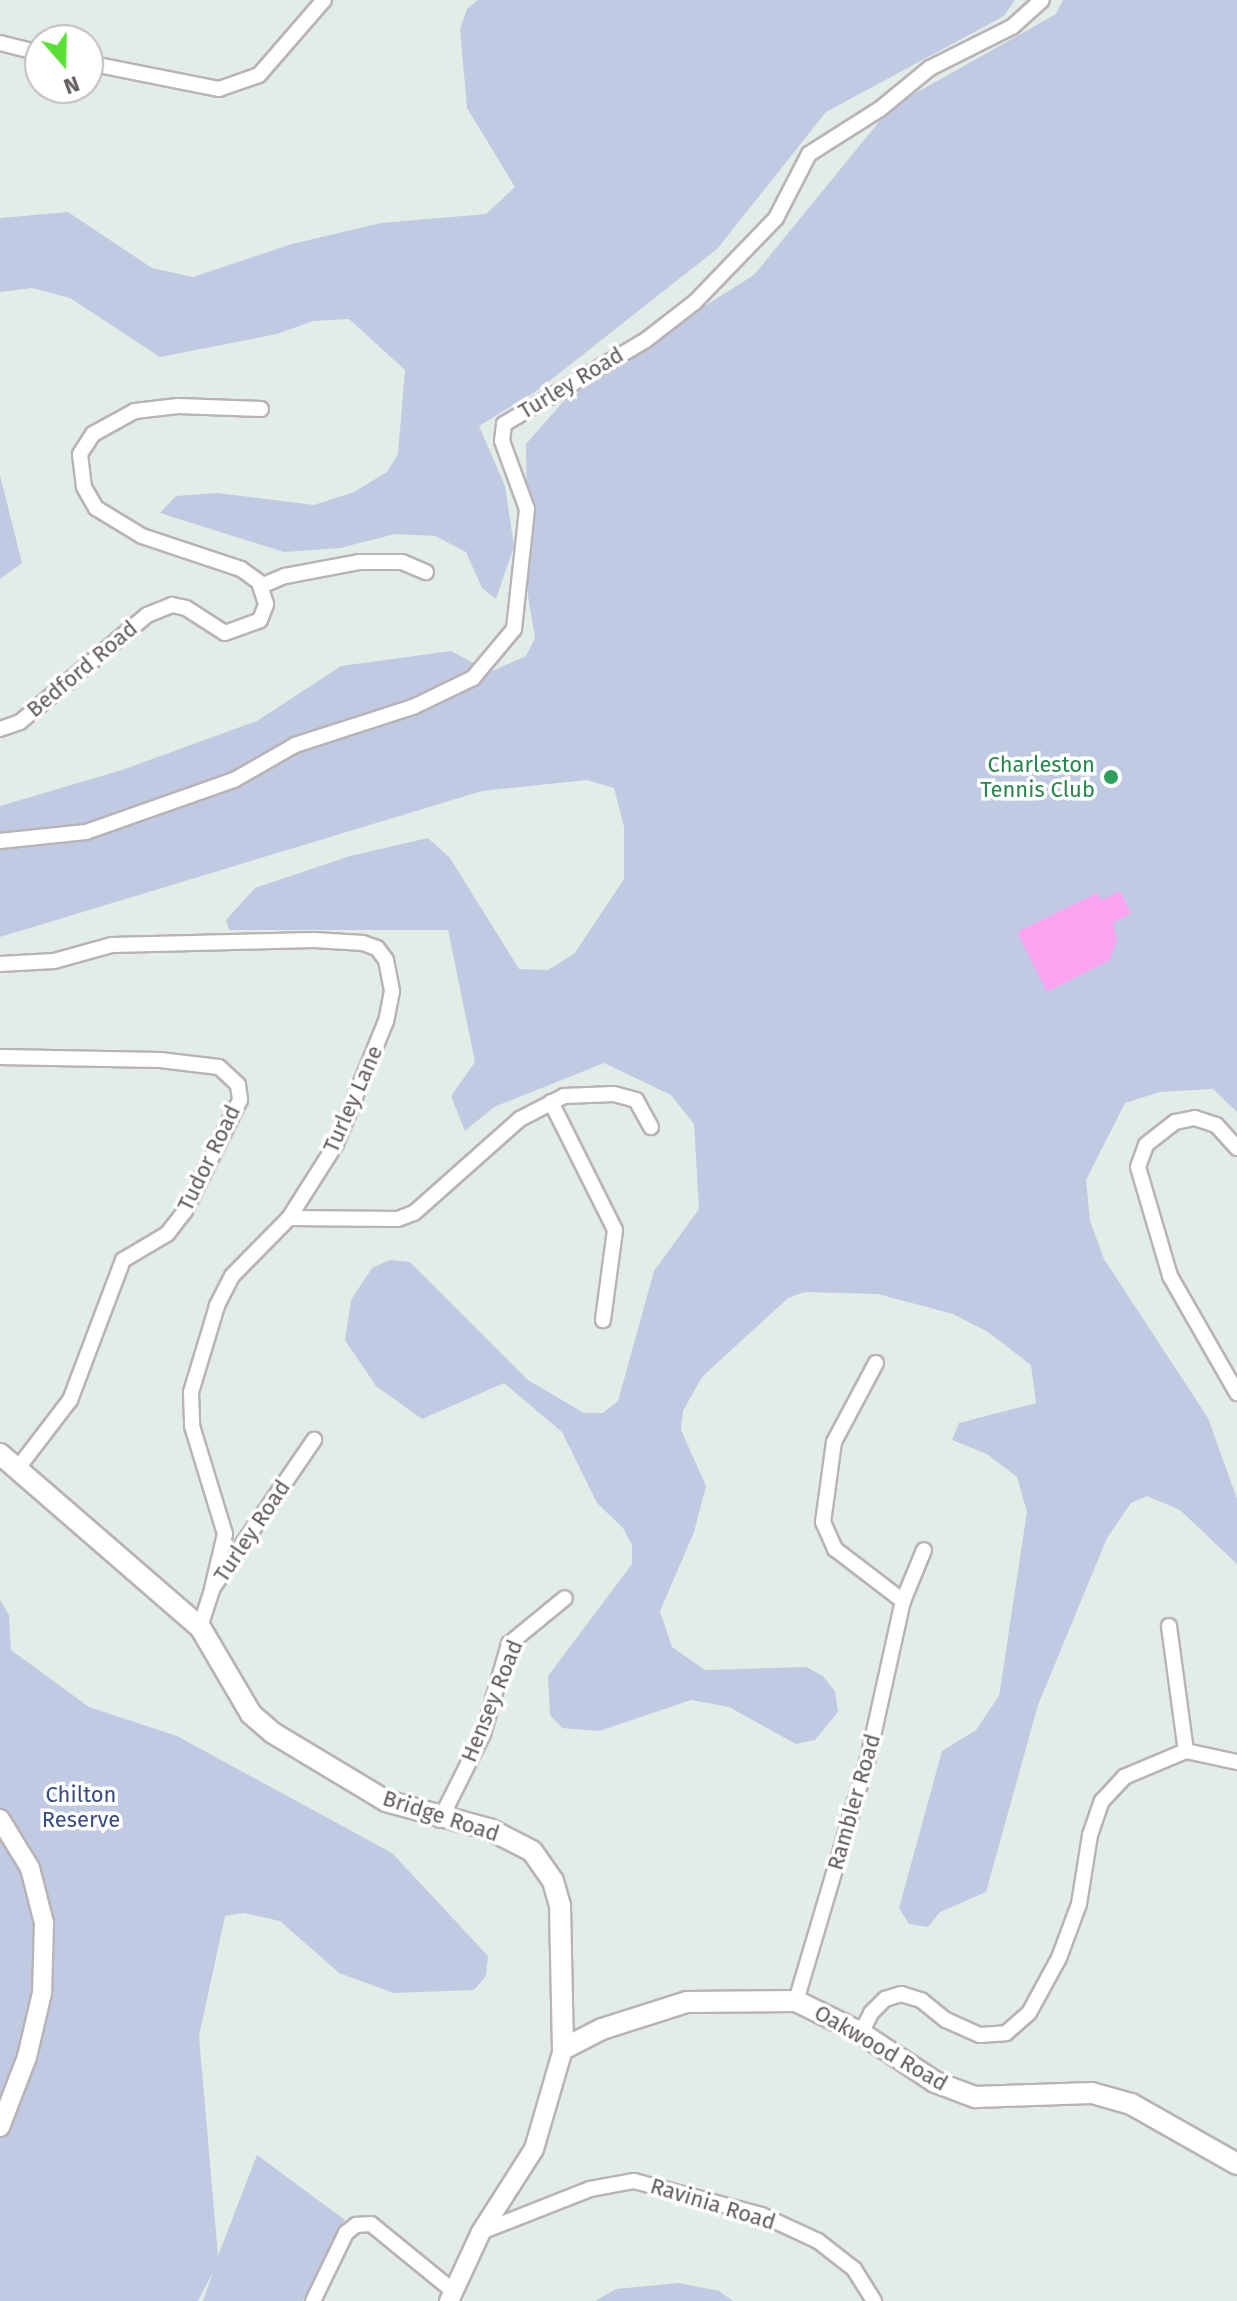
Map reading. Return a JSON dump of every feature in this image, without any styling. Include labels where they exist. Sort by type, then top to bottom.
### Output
[{"type":"main road","name":"Bridge Road","points":[[0,1454],[200,1627],[251,1714],[273,1733],[386,1801],[522,1843],[553,1881],[562,1926],[563,2049]]},
{"type":"main road","name":"Oakwood Road","points":[[563,2049],[602,2029],[687,2002],[796,2001],[861,2033],[935,2082],[975,2097],[1092,2093],[1131,2104],[1237,2164]]},
{"type":"street","points":[[104,66],[219,89],[259,75],[324,0]]},
{"type":"street","name":"Turley Road","points":[[0,841],[101,827],[234,780],[295,745],[413,707],[473,678],[514,629],[527,509],[502,441],[504,424],[646,340],[683,312],[776,218],[809,154],[880,109],[930,68],[1012,27],[1042,0]]},
{"type":"street","points":[[0,43],[24,49]]},
{"type":"street","points":[[261,409],[178,406],[135,411],[93,434],[80,454],[84,487],[96,508],[111,520],[142,536],[241,569],[261,586],[285,576],[359,562],[402,562],[426,572]]},
{"type":"street","name":"Bedford Road","points":[[0,729],[20,722],[147,615],[172,605],[200,613],[225,633],[254,625],[266,604],[261,586]]},
{"type":"street","name":"Turley Lane","points":[[0,964],[54,961],[112,945],[325,940],[377,948],[386,960],[392,991],[386,1021],[336,1144],[289,1218],[232,1276],[217,1306],[191,1392],[192,1426],[225,1534],[212,1589]]},
{"type":"street","name":"Tudor Road","points":[[0,1057],[160,1060],[219,1067],[238,1085],[240,1100],[185,1211],[167,1234],[123,1260],[70,1400],[18,1468]]},
{"type":"street","points":[[289,1218],[398,1219],[414,1213],[431,1204],[490,1142],[564,1096],[614,1094],[636,1100],[651,1127]]},
{"type":"street","points":[[551,1102],[615,1230],[603,1320]]},
{"type":"street","points":[[1237,1148],[1216,1125],[1195,1118],[1175,1122],[1146,1145],[1138,1167],[1170,1276],[1237,1393]]},
{"type":"street","points":[[876,1363],[834,1442],[823,1522],[835,1549],[903,1601]]},
{"type":"street","name":"Turley Road","points":[[200,1627],[212,1589],[314,1440]]},
{"type":"street","name":"Rambler Road","points":[[796,2001],[869,1754],[903,1601],[924,1550]]},
{"type":"street","name":"Hensey Road","points":[[440,1820],[483,1734],[509,1644],[518,1632],[565,1598]]},
{"type":"street","points":[[1169,1626],[1186,1751]]},
{"type":"street","points":[[861,2033],[878,2006],[901,1994],[980,2035],[1006,2033],[1029,2013],[1059,1958],[1079,1904],[1090,1835],[1102,1801],[1124,1777],[1186,1751],[1237,1762]]},
{"type":"street","points":[[0,1819],[30,1868],[44,1923],[42,1993],[27,2057],[0,2127]]},
{"type":"street","name":"Bridge Road","points":[[450,2296],[481,2232],[534,2149],[563,2049]]},
{"type":"street","name":"Ravinia Road","points":[[481,2232],[590,2189],[634,2181],[762,2215],[818,2241],[854,2269],[874,2301]]},
{"type":"street","points":[[313,2301],[346,2233],[356,2225],[371,2224],[450,2296]]},
{"type":"green space","points":[[478,0],[1015,0],[1004,16],[826,112],[717,249],[538,390],[479,426],[505,486],[514,546],[496,599],[482,588],[466,552],[435,536],[395,534],[340,548],[284,552],[160,513],[176,496],[217,493],[314,505],[354,492],[387,472],[398,454],[405,370],[349,319],[313,321],[277,334],[160,357],[70,298],[32,288],[0,292],[0,218],[68,212],[152,268],[193,277],[292,244],[381,223],[486,214],[515,187],[467,108],[460,29],[467,9]]},
{"type":"green space","points":[[1063,0],[1237,0],[1237,1112],[1213,1089],[1160,1092],[1125,1103],[1086,1180],[1090,1221],[1104,1259],[1208,1418],[1237,1499],[1237,1564],[1180,1510],[1147,1496],[1131,1503],[1107,1538],[1038,1705],[986,1892],[940,1912],[928,1927],[909,1924],[899,1908],[942,1751],[976,1730],[999,1696],[1027,1512],[1017,1477],[987,1454],[952,1440],[959,1423],[1036,1403],[1031,1365],[988,1332],[953,1314],[878,1294],[805,1292],[788,1298],[702,1377],[683,1411],[681,1430],[706,1486],[694,1532],[660,1611],[672,1647],[705,1670],[806,1667],[823,1676],[835,1691],[838,1712],[815,1740],[796,1744],[729,1707],[691,1700],[599,1731],[562,1728],[550,1715],[548,1676],[632,1564],[632,1545],[623,1528],[597,1503],[562,1432],[504,1383],[422,1419],[376,1386],[345,1340],[351,1300],[372,1268],[390,1260],[410,1262],[528,1380],[584,1413],[603,1413],[618,1401],[654,1271],[699,1209],[694,1124],[671,1095],[604,1063],[494,1107],[465,1131],[451,1096],[475,1062],[448,930],[229,930],[226,920],[255,888],[350,856],[428,838],[450,858],[519,969],[548,970],[574,954],[624,879],[624,827],[614,788],[587,780],[482,791],[0,937],[0,806],[122,770],[257,721],[341,666],[451,651],[490,672],[526,656],[535,638],[528,596],[526,444],[577,386],[754,275],[891,107],[1056,14]]},
{"type":"green space","points":[[0,475],[22,563],[0,579]]},
{"type":"green space","name":"Chilton Reserve","points":[[0,1600],[9,1615],[11,1650],[89,1707],[177,1736],[392,1853],[488,1956],[486,1976],[474,1990],[394,1993],[339,1973],[280,1921],[244,1913],[225,1916],[199,2036],[218,2256],[257,2155],[345,2220],[303,2301],[203,2301],[213,2272],[198,2301],[0,2301]]},
{"type":"green space","points":[[679,2283],[719,2291],[733,2301],[595,2301],[616,2289]]},
{"type":"shaded area","points":[[1120,891],[1131,913],[1113,923],[1117,940],[1110,960],[1047,992],[1017,932],[1097,893],[1102,900]]},
{"type":"place","name":"Charleston Tennis Club","points":[[1111,777]]}]
